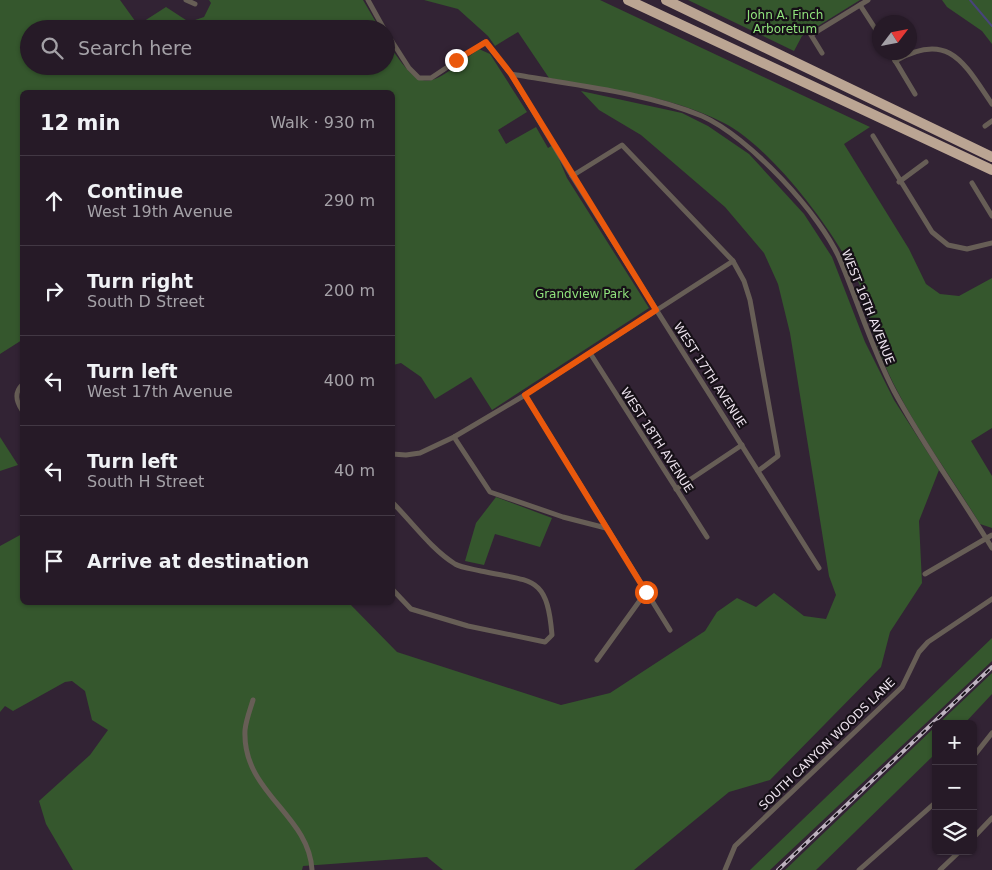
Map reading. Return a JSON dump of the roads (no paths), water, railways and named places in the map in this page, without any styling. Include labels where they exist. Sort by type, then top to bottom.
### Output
[{"type":"highway","points":[[628,0],[992,170]]},
{"type":"highway","points":[[666,0],[992,157]]},
{"type":"street","points":[[186,0],[195,4]]},
{"type":"street","points":[[368,0],[379,20]]},
{"type":"street","points":[[822,53],[811,36],[868,0]]},
{"type":"street","points":[[860,5],[872,24]]},
{"type":"street","name":"WEST 17TH AVENUE","points":[[395,46],[409,68],[419,78],[430,78],[486,42],[511,74],[572,176],[819,568]]},
{"type":"street","points":[[915,94],[895,61],[920,49],[942,50],[957,58],[970,71],[992,104]]},
{"type":"street","name":"WEST 16TH AVENUE","points":[[511,74],[661,102],[704,117],[744,142],[804,204],[840,260],[879,361],[909,417],[992,548]]},
{"type":"street","points":[[985,126],[992,121]]},
{"type":"street","points":[[873,136],[899,182],[932,232],[948,244],[967,250],[992,243]]},
{"type":"street","points":[[572,176],[622,145],[733,261],[744,281],[750,300],[778,456],[758,471]]},
{"type":"street","points":[[899,182],[926,162]]},
{"type":"street","points":[[972,183],[992,216]]},
{"type":"street","points":[[395,454],[420,453],[454,437],[525,395],[733,261]]},
{"type":"street","name":"WEST 18TH AVENUE","points":[[590,353],[707,536]]},
{"type":"street","points":[[20,387],[17,391],[20,405]]},
{"type":"street","points":[[525,395],[670,630]]},
{"type":"street","points":[[454,437],[490,492],[563,517],[606,528]]},
{"type":"street","points":[[676,489],[742,444]]},
{"type":"street","points":[[395,505],[444,556],[457,566],[529,581],[541,590],[550,608],[552,635],[545,642],[468,626],[411,608],[395,592]]},
{"type":"street","points":[[925,574],[992,535]]},
{"type":"street","points":[[597,660],[646,592]]},
{"type":"street","name":"SOUTH CANYON WOODS LANE","points":[[725,870],[735,846],[902,687],[919,652],[928,642],[992,599]]},
{"type":"street","points":[[252,700],[245,730],[247,756],[253,772],[305,842],[312,870]]},
{"type":"street","points":[[977,752],[992,733]]},
{"type":"street","points":[[858,870],[932,805]]},
{"type":"street","points":[[977,834],[992,818]]},
{"type":"street","points":[[940,870],[956,855]]},
{"type":"waterway","points":[[970,0],[992,26]]},
{"type":"railway","points":[[778,870],[992,667]]},
{"type":"park label","name":"John A. Finch Arboretum","points":[[785,22]]},
{"type":"park label","name":"Grandview Park","points":[[582,294]]}]
